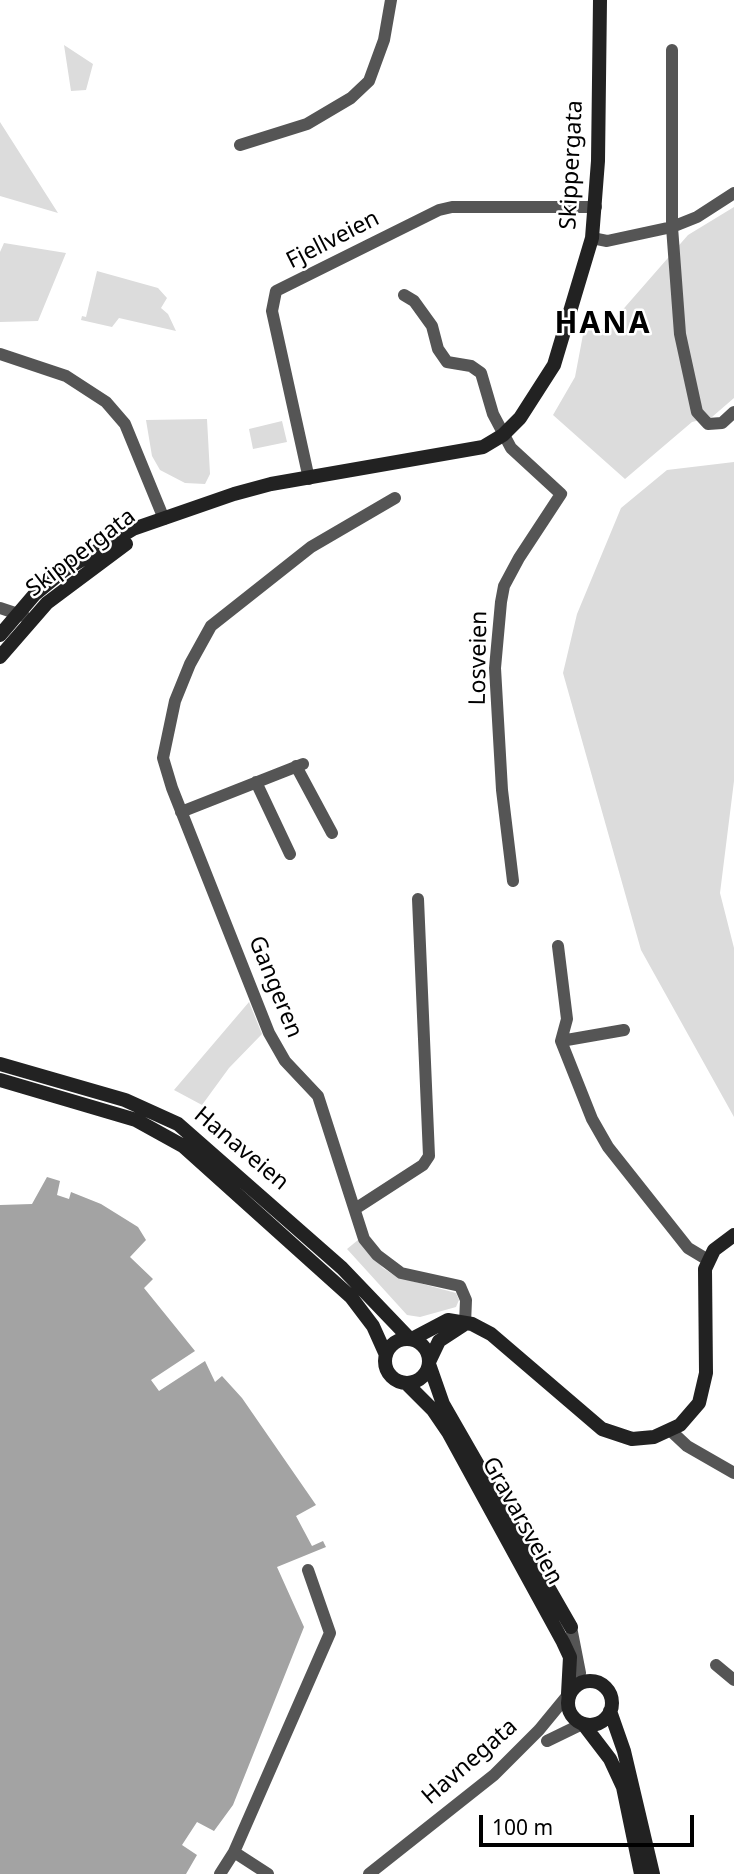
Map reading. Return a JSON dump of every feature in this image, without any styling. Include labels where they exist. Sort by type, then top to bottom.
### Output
[{"type":"main road","name":"Skippergata","points":[[0,635],[24,616],[75,564],[133,529],[234,494],[454,454],[483,447],[503,435],[534,400],[554,365],[592,238],[596,207],[600,0]]},
{"type":"main road","name":"Skippergata","points":[[0,657],[24,616]]},
{"type":"main road","name":"Hanaveien","points":[[0,1064],[125,1100],[178,1124],[342,1268],[411,1339]]},
{"type":"main road","name":"Hanaveien","points":[[0,1080],[128,1117],[147,1124],[183,1146],[351,1297],[373,1326],[386,1355]]},
{"type":"main road","points":[[465,1324],[439,1341],[423,1376],[406,1383],[390,1374],[386,1355],[392,1345],[411,1339],[449,1320],[465,1324],[491,1334],[602,1429],[632,1439],[654,1437],[671,1431],[690,1415],[703,1390],[706,1347],[703,1283],[708,1260],[714,1250],[734,1236]]},
{"type":"main road","points":[[411,1339],[426,1350],[429,1363]]},
{"type":"main road","name":"Gravarsveien","points":[[429,1363],[443,1404],[570,1627]]},
{"type":"main road","name":"Gravarsveien","points":[[406,1383],[433,1410],[448,1432],[563,1642],[570,1657],[568,1694]]},
{"type":"main road","points":[[641,1874],[623,1787],[610,1759],[583,1724],[571,1716],[566,1703],[577,1683],[590,1679],[603,1684],[611,1696],[610,1711],[624,1751],[653,1874]]},
{"type":"main road","points":[[583,1724],[602,1721],[610,1711]]},
{"type":"street","points":[[240,145],[307,124],[351,98],[369,81],[384,40],[391,0]]},
{"type":"street","points":[[672,50],[672,227],[680,334],[697,412],[708,424],[722,423],[734,412]]},
{"type":"street","points":[[592,238],[607,241],[672,227],[697,217],[734,193]]},
{"type":"street","name":"Fjellveien","points":[[309,479],[272,311],[276,292],[452,206],[596,207]]},
{"type":"street","points":[[404,295],[414,301],[432,326],[438,349],[447,362],[471,366],[481,373],[503,435]]},
{"type":"street","points":[[0,354],[66,376],[106,402],[125,424],[164,519]]},
{"type":"street","name":"Losveien","points":[[503,435],[511,448],[561,494],[519,558],[504,586],[501,602],[495,668],[502,790],[513,881]]},
{"type":"street","name":"Gangeren","points":[[395,498],[311,547],[211,625],[201,640],[176,701],[163,748],[164,768],[278,1051],[318,1096],[364,1239],[390,1267],[412,1277],[454,1284],[465,1291],[465,1324]]},
{"type":"street","points":[[0,608],[24,616]]},
{"type":"street","points":[[181,812],[299,765],[332,833]]},
{"type":"street","points":[[256,782],[290,854]]},
{"type":"street","points":[[355,1209],[423,1165],[429,1156],[418,900]]},
{"type":"street","points":[[558,946],[567,1019],[562,1041],[576,1085],[608,1147],[688,1248],[708,1260]]},
{"type":"street","points":[[562,1041],[624,1030]]},
{"type":"street","points":[[671,1431],[687,1446],[734,1473]]},
{"type":"street","points":[[220,1874],[234,1852],[330,1633],[308,1570]]},
{"type":"street","name":"Havnegata","points":[[369,1874],[494,1775],[539,1730],[568,1694],[580,1674],[570,1627]]},
{"type":"street","points":[[716,1665],[734,1680]]},
{"type":"street","name":"Havnegata","points":[[547,1741],[583,1724]]},
{"type":"street","points":[[234,1852],[266,1874]]},
{"type":"shaded area","points":[[64,45],[93,64],[86,90],[71,91]]},
{"type":"shaded area","points":[[0,122],[58,213],[0,196]]},
{"type":"shaded area","points":[[734,207],[734,398],[712,417],[692,422],[625,479],[553,415],[575,377],[585,324],[605,330],[688,235]]},
{"type":"shaded area","points":[[4,243],[66,253],[38,321],[0,322],[0,252]]},
{"type":"shaded area","points":[[97,271],[158,288],[167,298],[161,308],[168,314],[176,331],[119,318],[112,327],[81,320],[82,316],[86,317]]},
{"type":"shaded area","points":[[207,419],[210,474],[205,484],[185,483],[160,470],[152,456],[146,420]]},
{"type":"shaded area","points":[[282,421],[287,442],[253,449],[249,429]]},
{"type":"shaded area","points":[[734,462],[734,781],[720,893],[734,948],[734,1117],[641,950],[563,673],[577,614],[621,508],[667,470]]},
{"type":"shaded area","points":[[249,1002],[262,1034],[229,1068],[202,1105],[174,1090]]},
{"type":"shaded area","points":[[47,1177],[60,1181],[57,1195],[69,1199],[71,1192],[101,1204],[138,1227],[146,1240],[130,1257],[153,1279],[144,1288],[195,1351],[151,1380],[159,1391],[205,1361],[215,1382],[222,1376],[242,1398],[316,1505],[296,1516],[312,1546],[323,1541],[326,1547],[277,1567],[304,1627],[233,1805],[214,1831],[197,1822],[182,1845],[197,1855],[186,1874],[0,1874],[0,1205],[32,1204]]},
{"type":"shaded area","points":[[358,1240],[383,1268],[397,1277],[456,1293],[459,1300],[456,1307],[420,1317],[407,1315],[347,1249]]},
{"type":"district","name":"HANA","points":[[603,324]]}]
